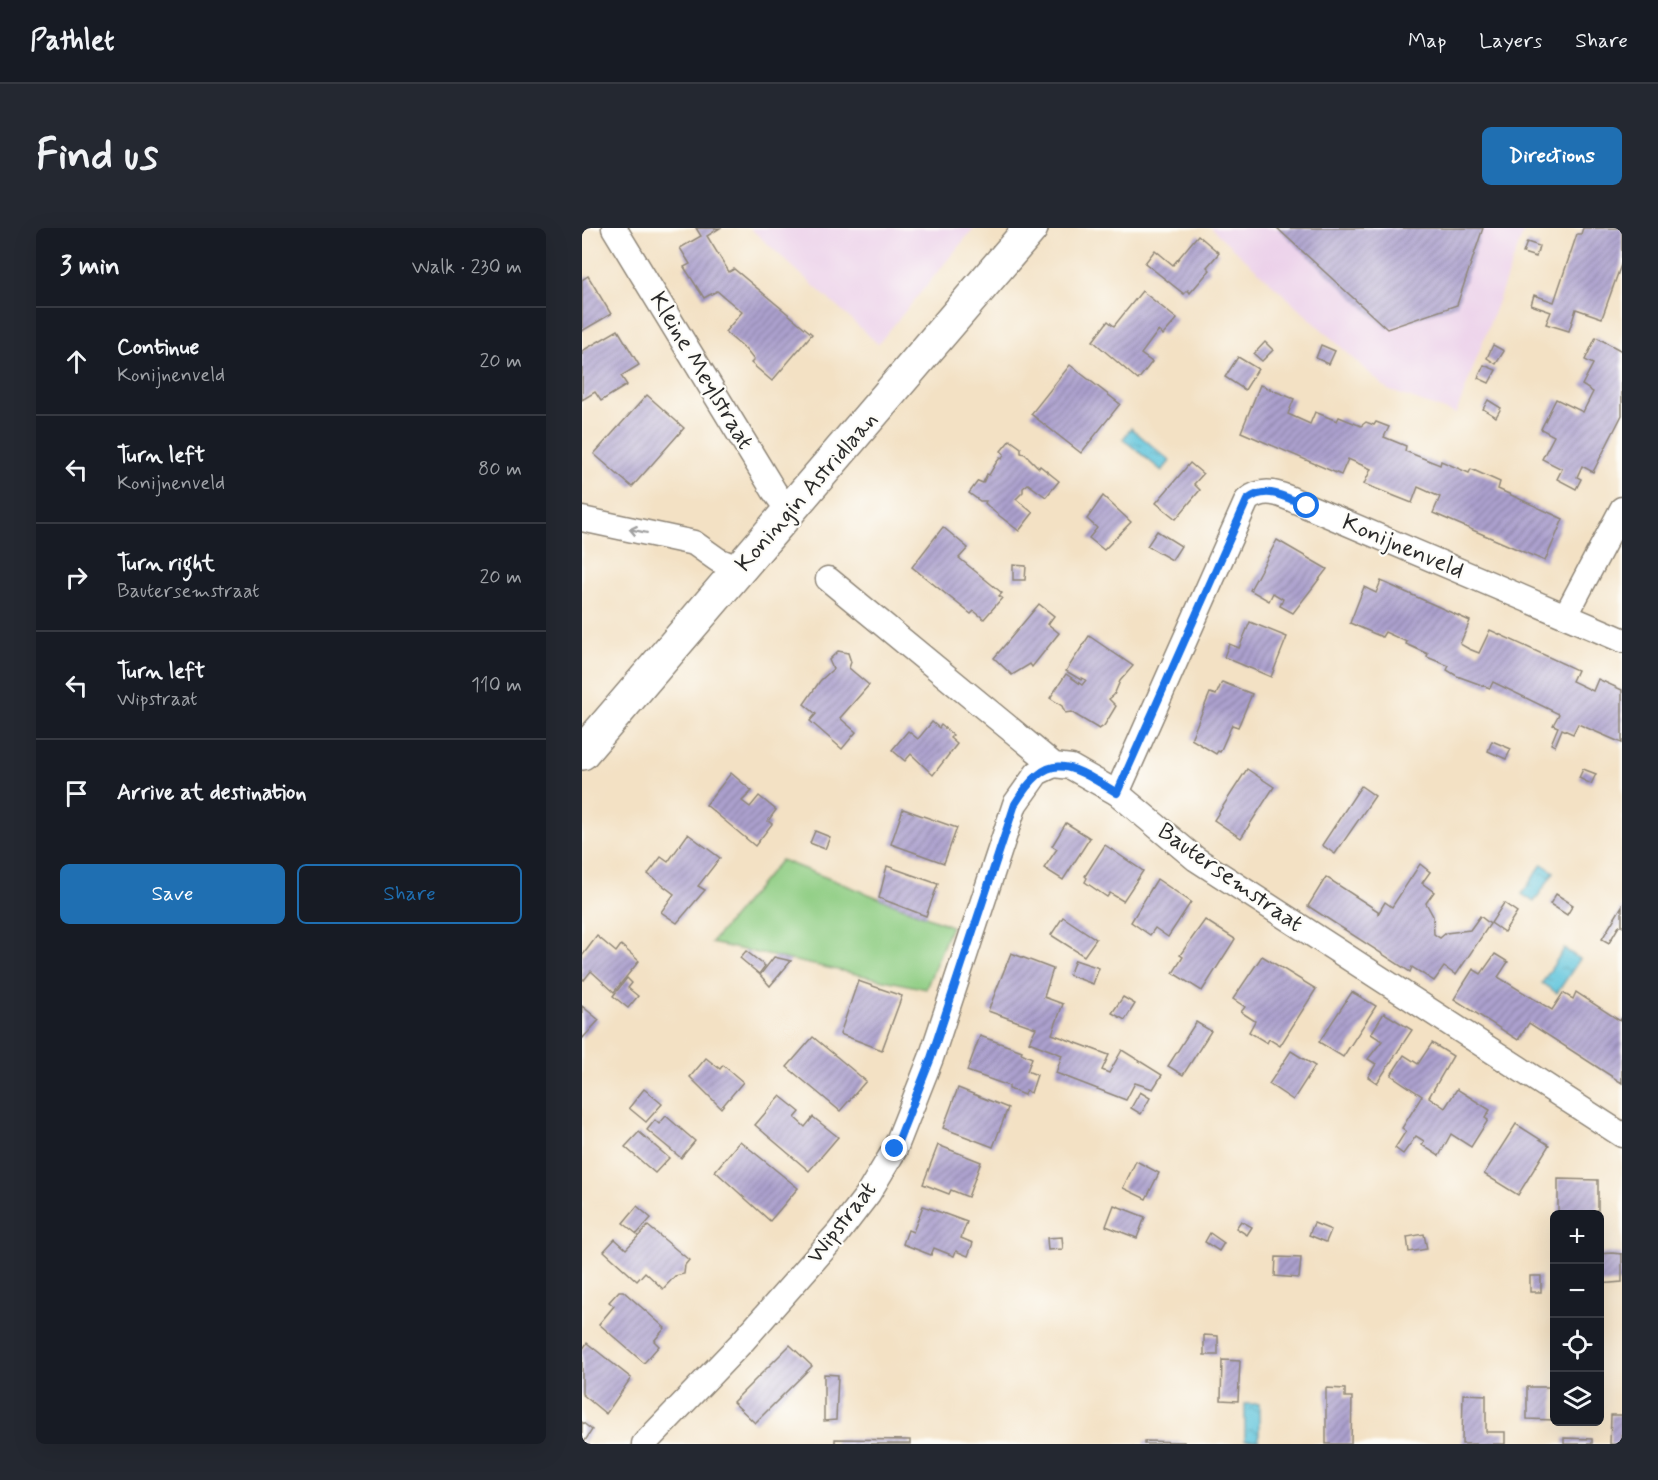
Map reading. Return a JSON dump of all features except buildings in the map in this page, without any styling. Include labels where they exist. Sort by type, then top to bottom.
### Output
[{"type":"main road","name":"Koningin Astridlaan","points":[[582,753],[790,513],[1030,228]]},
{"type":"street","name":"Kleine Meylstraat","points":[[614,228],[774,491],[790,513]]},
{"type":"street","name":"Konijnenveld","points":[[1117,793],[1247,500],[1256,493],[1269,491],[1622,640]]},
{"type":"street","points":[[1566,615],[1622,509]]},
{"type":"street","points":[[582,519],[694,543],[718,560],[740,570]]},
{"type":"street","name":"Bautersemstraat","points":[[828,579],[1054,765],[1071,767],[1117,793],[1196,859],[1622,1135]]},
{"type":"street","name":"Wipstraat","points":[[644,1444],[743,1341],[868,1194],[895,1149],[931,1058],[1015,804],[1037,773],[1054,765]]},
{"type":"shaded area","points":[[750,228],[974,228],[878,344]]},
{"type":"shaded area","points":[[1211,228],[1525,228],[1456,414],[1388,390]]},
{"type":"green space","points":[[781,860],[951,926],[926,989],[711,943]]},
{"type":"water","points":[[1131,428],[1170,461],[1162,471],[1123,439]]},
{"type":"water","points":[[1542,864],[1554,872],[1534,902],[1522,894]]},
{"type":"water","points":[[1564,949],[1580,959],[1557,993],[1542,983]]},
{"type":"water","points":[[1245,1404],[1259,1404],[1259,1440],[1245,1440]]},
{"type":"route","points":[[895,1149],[931,1058],[1015,804],[1025,787],[1037,773],[1054,765],[1071,767],[1117,793],[1247,500],[1256,493],[1269,491],[1307,506]]}]
